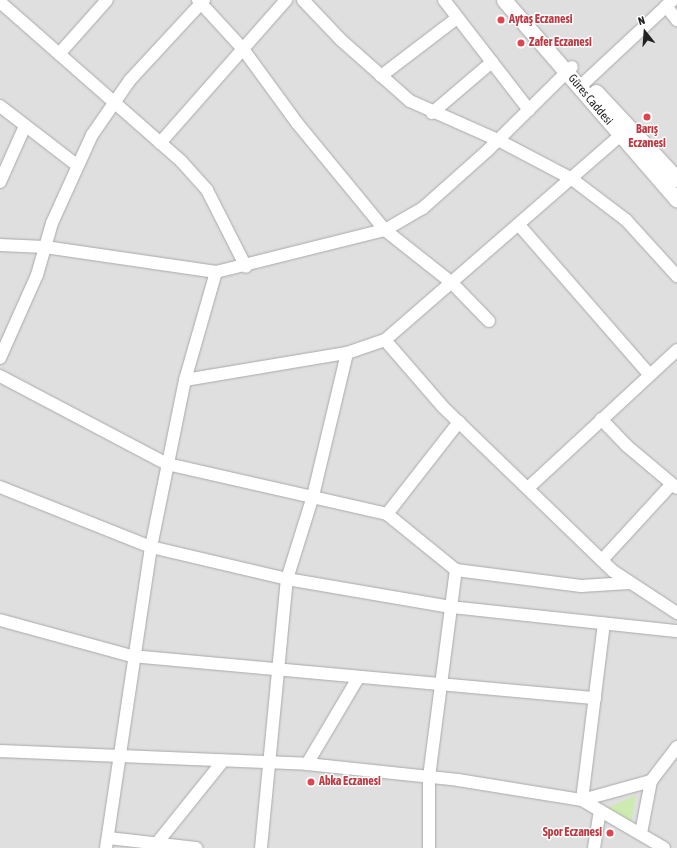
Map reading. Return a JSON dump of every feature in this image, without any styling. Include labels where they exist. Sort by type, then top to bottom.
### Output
[{"type":"street","points":[[58,54],[107,0]]},
{"type":"street","points":[[160,143],[286,0]]},
{"type":"street","points":[[303,0],[381,76],[410,101],[432,113],[498,140],[572,179],[626,220],[677,276]]},
{"type":"street","points":[[444,0],[529,110]]},
{"type":"street","name":"Güres Caddesi","points":[[504,0],[569,70],[620,136],[677,200]]},
{"type":"street","points":[[515,0],[569,70],[585,82],[677,179]]},
{"type":"street","points":[[0,358],[37,275],[45,247],[78,166],[113,101],[201,1],[243,49],[297,123],[385,230],[452,283],[489,321]]},
{"type":"street","points":[[7,3],[58,54],[160,143],[207,190],[246,267]]},
{"type":"street","points":[[585,82],[669,3],[677,20]]},
{"type":"street","points":[[381,76],[457,18]]},
{"type":"street","points":[[432,113],[492,62]]},
{"type":"street","points":[[0,245],[45,247],[216,272],[246,267],[385,230],[423,208],[498,140],[569,70]]},
{"type":"street","points":[[0,106],[78,166]]},
{"type":"street","points":[[0,182],[25,126]]},
{"type":"street","points":[[185,380],[347,352],[385,340],[620,136]]},
{"type":"street","points":[[519,225],[650,375]]},
{"type":"street","points":[[196,848],[107,843],[117,758],[132,656],[151,547],[185,380],[216,272]]},
{"type":"street","points":[[385,340],[459,422],[602,560],[629,583],[677,613]]},
{"type":"street","points":[[528,488],[677,350]]},
{"type":"street","points":[[261,848],[268,763],[287,579],[313,496],[347,352]]},
{"type":"street","points":[[0,376],[167,464],[387,514],[456,570],[581,586],[629,583]]},
{"type":"street","points":[[601,419],[627,446],[674,486],[602,560]]},
{"type":"street","points":[[387,514],[459,422]]},
{"type":"street","points":[[0,487],[151,547],[287,579],[451,607],[677,631]]},
{"type":"street","points":[[429,848],[428,777],[456,570]]},
{"type":"street","points":[[0,620],[132,656],[441,686],[595,698]]},
{"type":"street","points":[[582,800],[604,623]]},
{"type":"street","points":[[307,764],[358,678]]},
{"type":"street","points":[[640,833],[651,781],[676,749]]},
{"type":"street","points":[[0,751],[117,758],[307,764],[428,777],[582,800],[664,848]]},
{"type":"street","points":[[155,846],[223,761]]},
{"type":"street","points":[[582,800],[651,781]]},
{"type":"street","points":[[594,848],[600,810]]},
{"type":"shaded area","points":[[0,0],[677,0],[677,848],[0,848]]},
{"type":"green space","points":[[636,795],[631,822],[608,808]]},
{"type":"place","name":"Aytaş Eczanesi","points":[[501,20]]},
{"type":"place","name":"Zafer Eczanesi","points":[[521,43]]},
{"type":"place","name":"Barış Eczanesi","points":[[647,117]]},
{"type":"place","name":"Abka Eczanesi","points":[[311,782]]},
{"type":"place","name":"Spor Eczanesi","points":[[610,833]]}]
